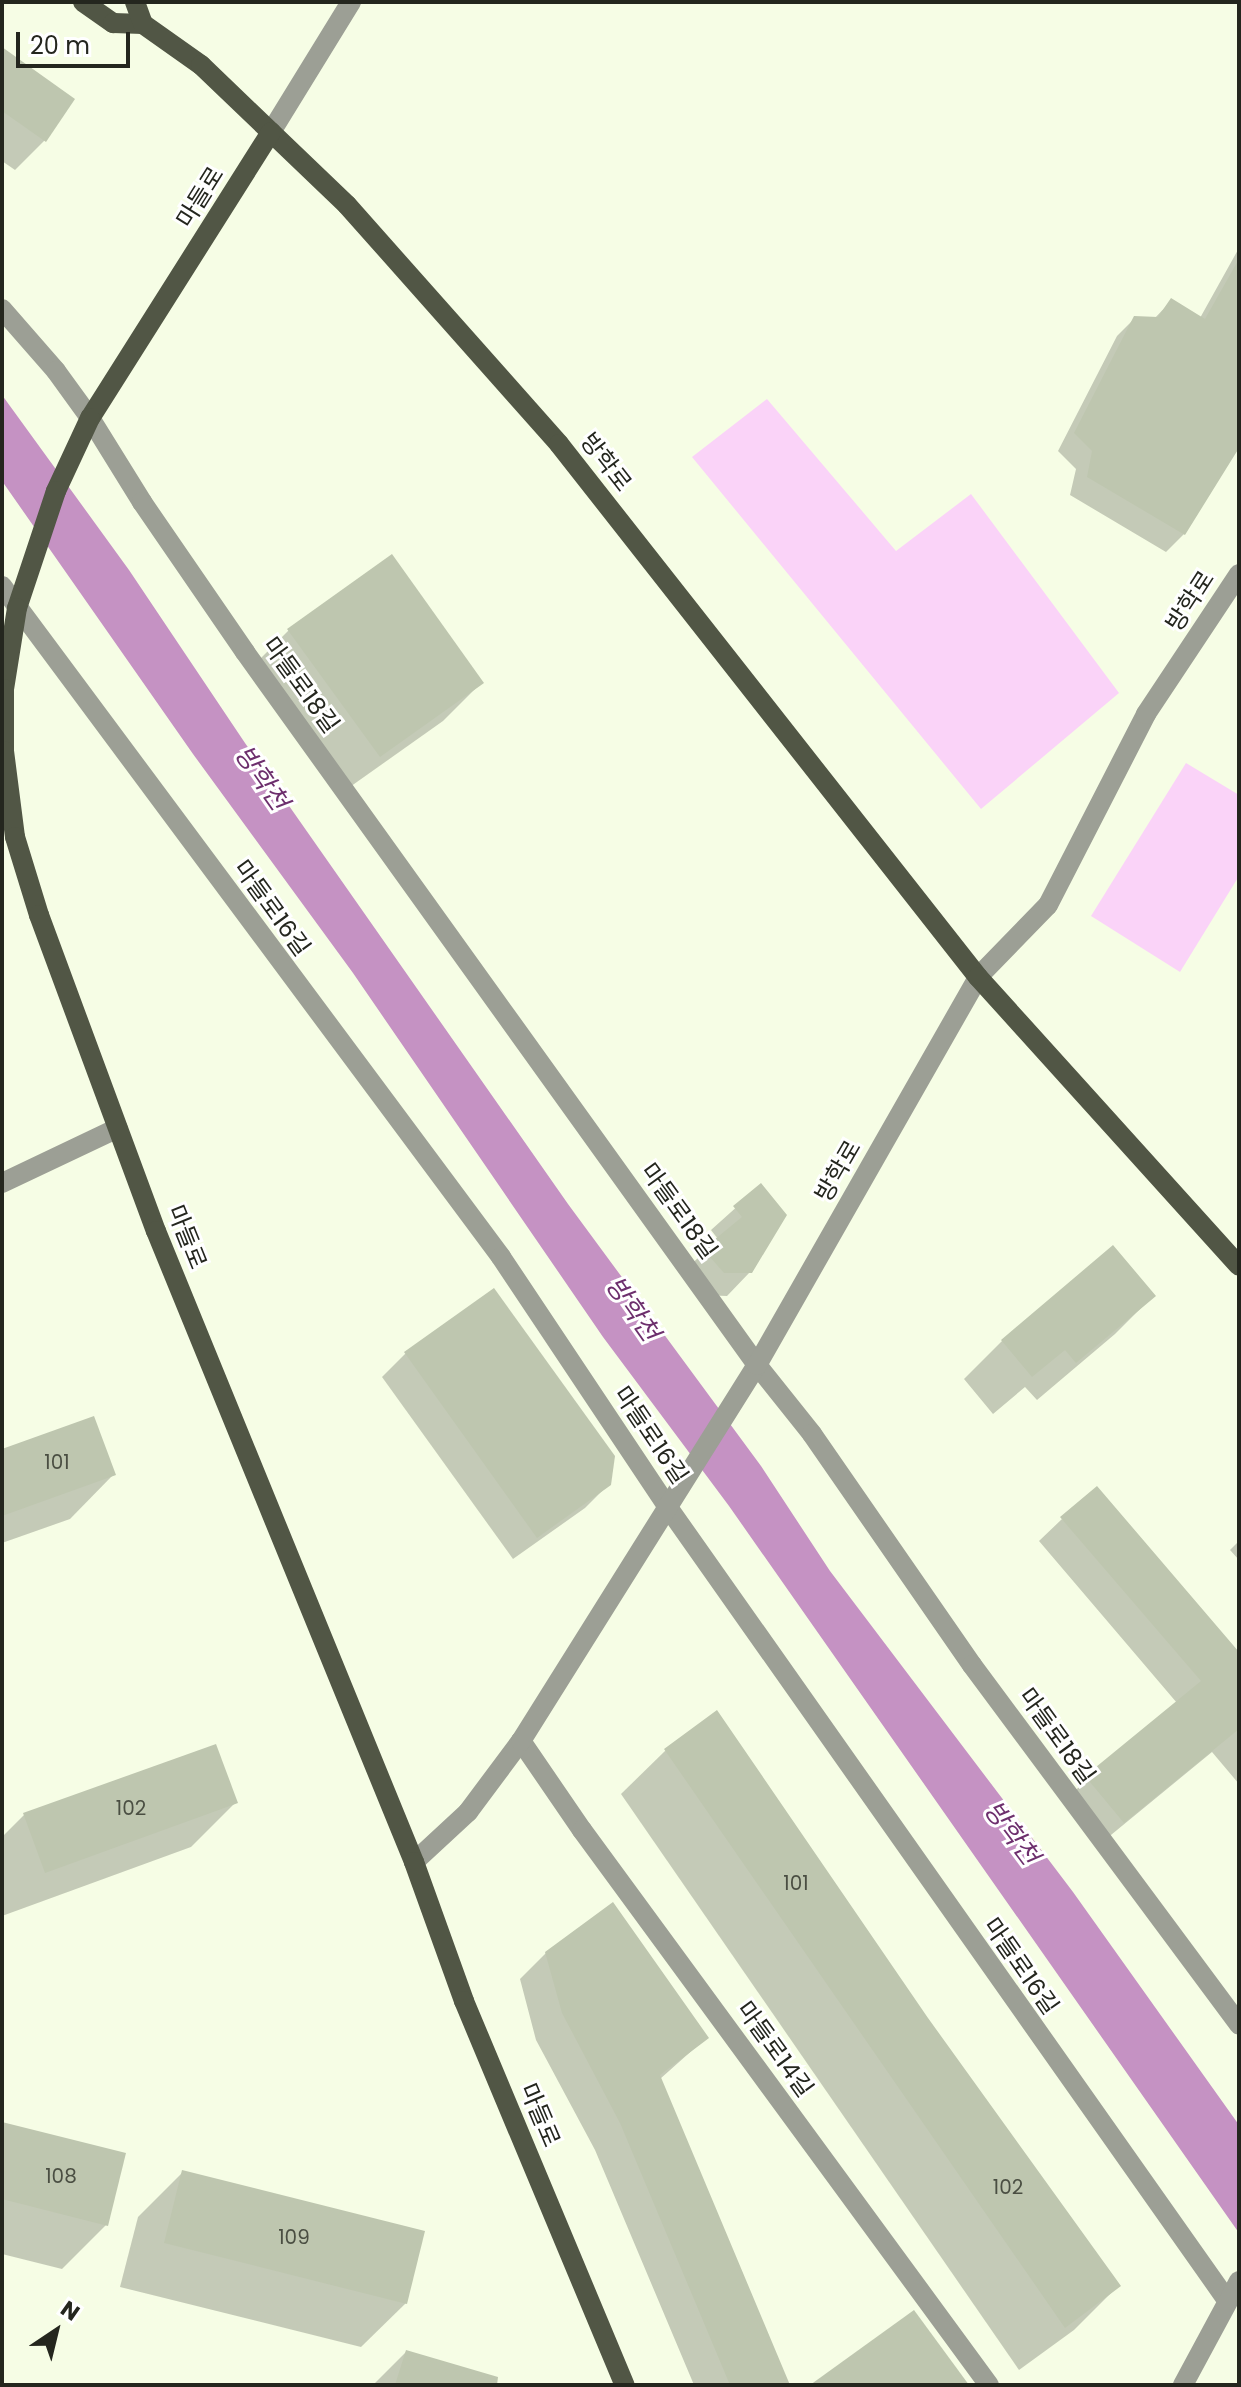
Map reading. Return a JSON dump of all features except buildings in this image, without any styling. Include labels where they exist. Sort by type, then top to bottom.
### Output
[{"type":"main road","name":"방학로","points":[[83,2],[113,23],[143,24],[201,65],[347,205],[559,444],[978,977],[1239,1266]]},
{"type":"main road","points":[[135,2],[143,24]]},
{"type":"main road","name":"마들로","points":[[271,132],[90,418],[69,459],[24,583],[4,689],[4,751],[15,837],[39,915],[118,1128],[414,1862],[464,2001],[625,2385]]},
{"type":"street","name":"마들로","points":[[271,132],[351,2]]},
{"type":"street","points":[[2,309],[56,371],[90,418]]},
{"type":"street","name":"마들로18길","points":[[90,418],[142,502],[245,652],[757,1365],[812,1434],[972,1665],[1239,2025]]},
{"type":"street","name":"방학로","points":[[673,1498],[757,1365],[978,977],[1048,905],[1146,714],[1239,574]]},
{"type":"street","points":[[2,586],[17,608]]},
{"type":"street","name":"마들로16길","points":[[17,608],[93,704],[251,925],[501,1257],[673,1498],[1227,2300]]},
{"type":"street","points":[[2,1183],[118,1128]]},
{"type":"street","points":[[414,1862],[468,1812],[521,1741],[673,1498]]},
{"type":"street","name":"마들로14길","points":[[521,1741],[582,1830],[989,2385]]},
{"type":"street","points":[[1183,2385],[1239,2281]]},
{"type":"shaded area","points":[[767,399],[896,551],[971,494],[1119,693],[981,809],[692,457]]},
{"type":"shaded area","points":[[1186,763],[1239,795],[1239,876],[1180,972],[1091,916]]},
{"type":"water","name":"방학천","points":[[2,395],[129,570],[245,743],[568,1204],[761,1466],[830,1571],[1073,1892],[1239,2125],[1239,2233],[729,1506],[603,1337],[353,973],[193,754],[2,481]]}]
